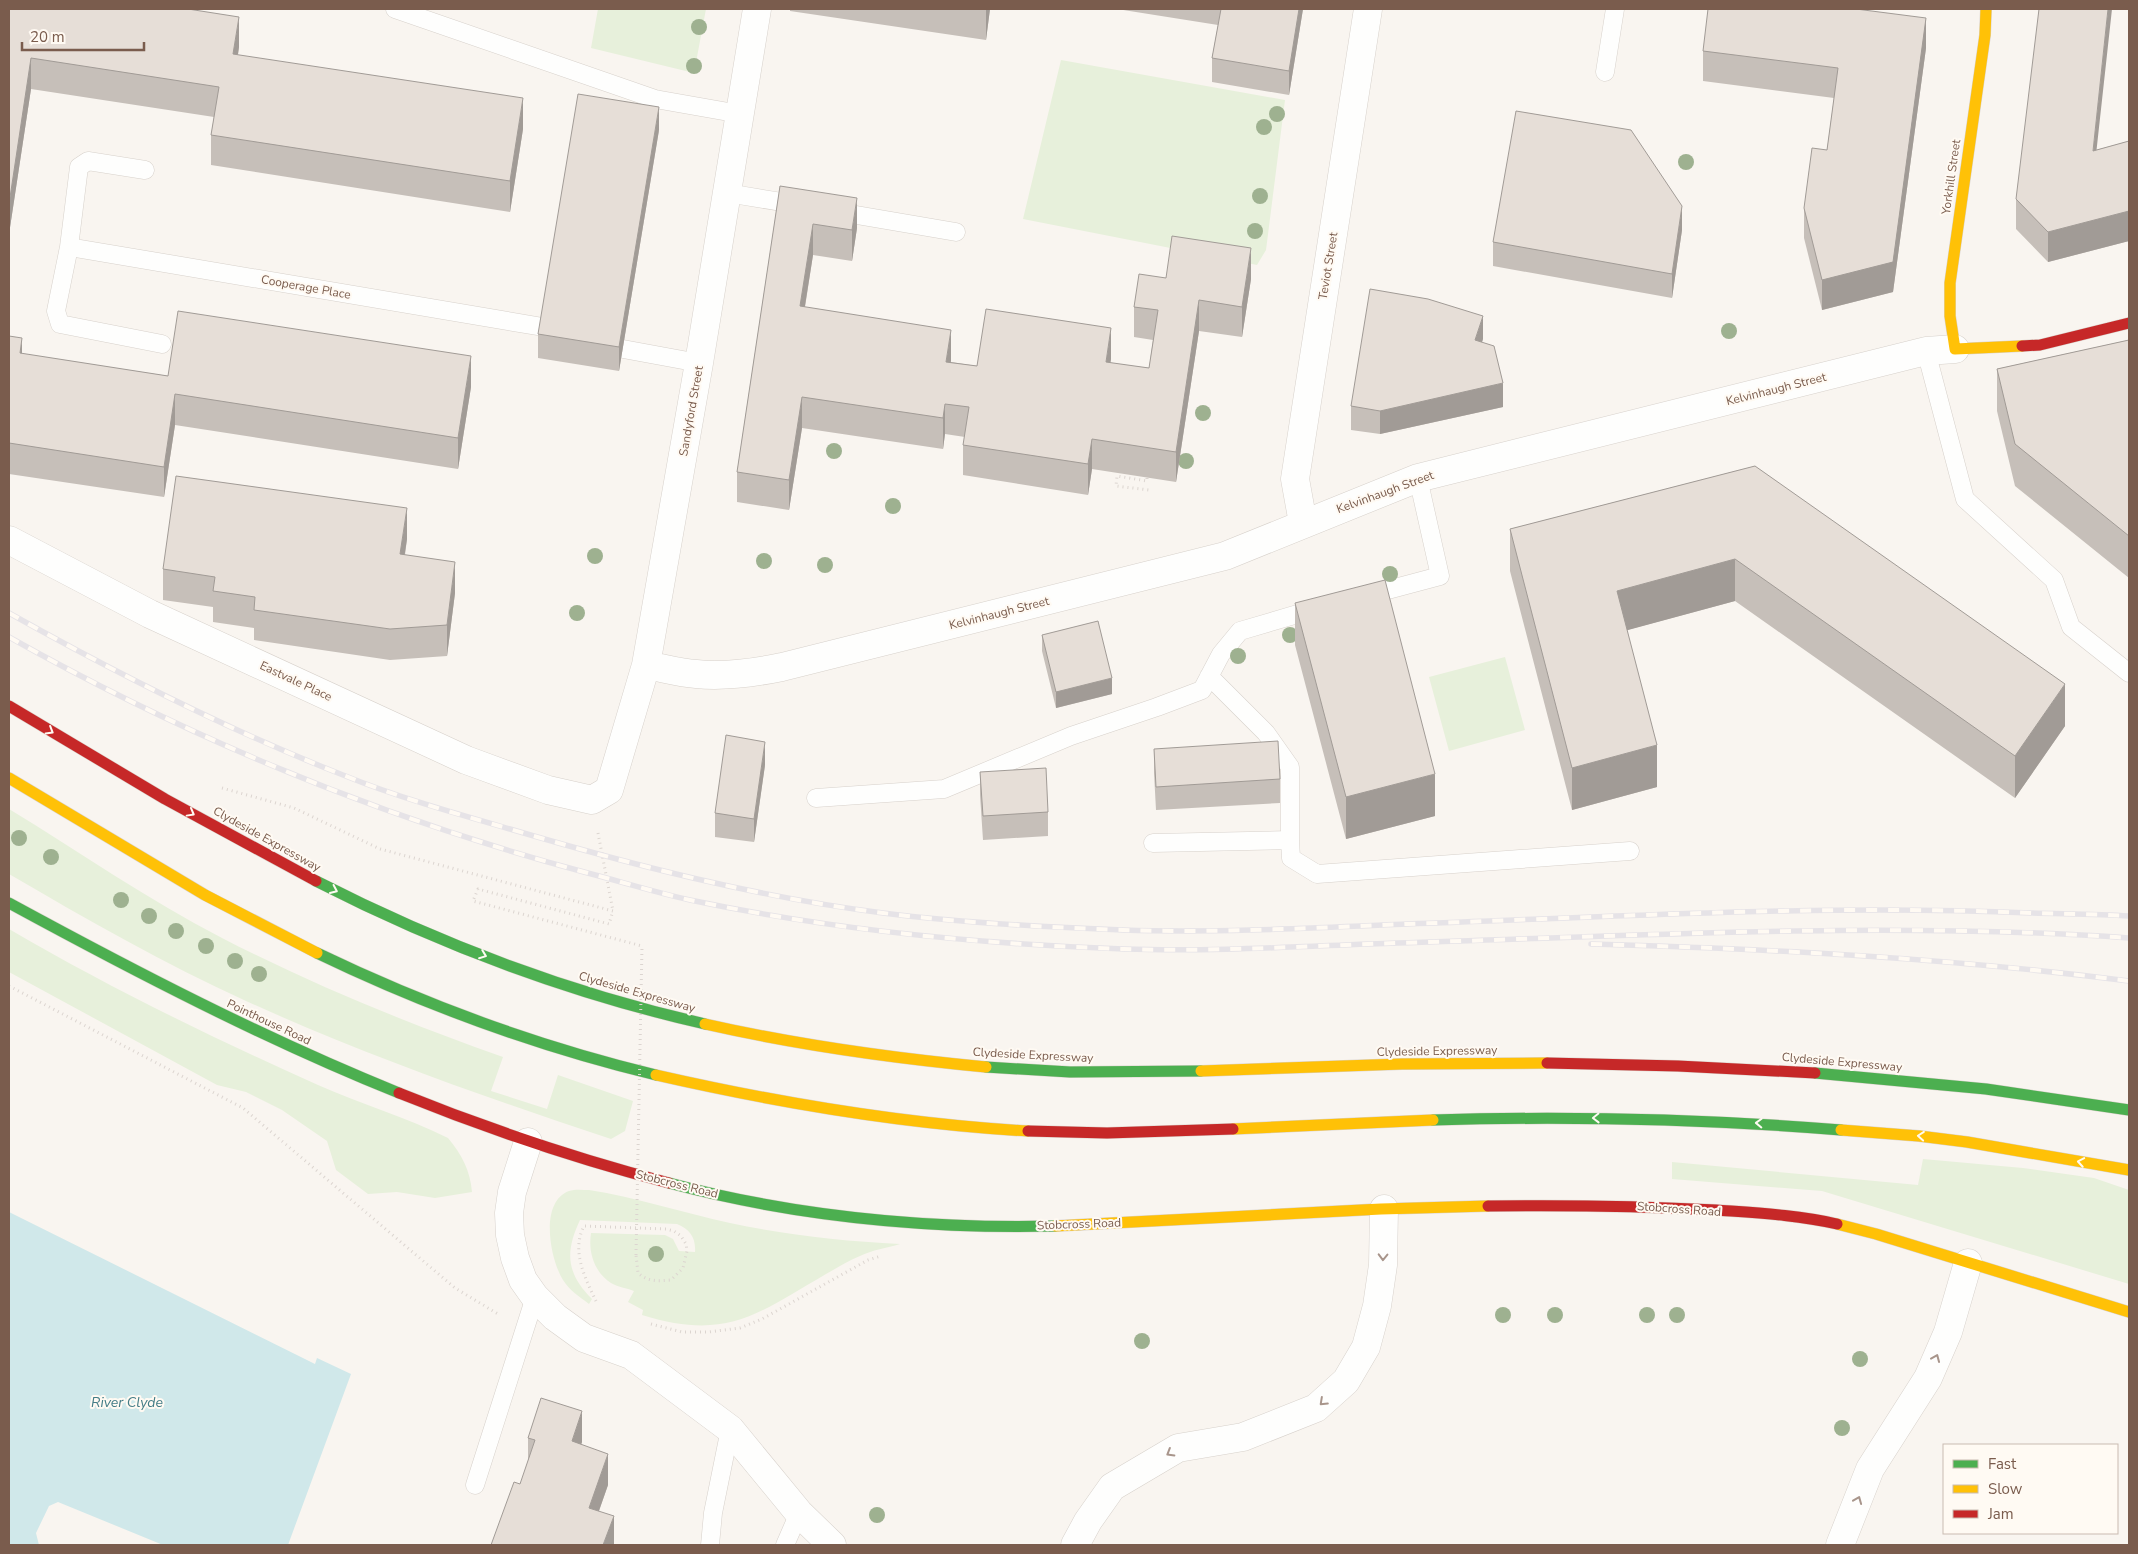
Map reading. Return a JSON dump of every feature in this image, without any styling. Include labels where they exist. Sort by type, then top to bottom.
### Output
[{"type":"main road","name":"Yorkhill Street","points":[[1955,349],[1949,320],[1949,291],[1985,35],[1986,9]]},
{"type":"main road","name":"Kelvinhaugh Street","points":[[1955,349],[2040,345],[2129,323]]},
{"type":"main road","name":"Clydeside Expressway","points":[[9,706],[120,773],[307,877],[438,938],[560,984],[627,1006],[776,1040],[874,1056],[1013,1070],[1129,1073],[1461,1063],[1638,1064],[1750,1068],[1968,1086],[2087,1102],[2129,1110]]},
{"type":"main road","points":[[9,778],[211,898],[326,957],[430,1002],[546,1045],[637,1071],[746,1097],[929,1123],[996,1129],[1080,1133],[1212,1132],[1433,1120],[1620,1118],[1778,1124],[1942,1138],[2129,1170]]},
{"type":"main road","name":"Pointhouse Road","points":[[9,903],[197,1004],[299,1052],[429,1106],[528,1142]]},
{"type":"main road","name":"Stobcross Road","points":[[528,1142],[644,1176],[720,1195],[803,1211],[936,1224],[1038,1226],[1384,1209],[1507,1205],[1646,1205],[1794,1217],[1870,1232],[2129,1312]]},
{"type":"street","name":"Sandyford Street","points":[[592,800],[609,790],[646,665],[758,9]]},
{"type":"street","name":"Teviot Street","points":[[1304,523],[1295,479],[1368,9]]},
{"type":"street","name":"Kelvinhaugh Street","points":[[646,665],[695,674],[724,676],[750,674],[782,668],[1226,556],[1418,478],[1926,351],[1955,349]]},
{"type":"street","name":"Eastvale Place","points":[[9,540],[150,614],[466,760],[548,790],[592,800]]},
{"type":"street","points":[[528,1142],[512,1192],[509,1213],[510,1235],[515,1258],[523,1280],[535,1298],[555,1317],[584,1338],[631,1355],[730,1429],[798,1513],[832,1545]]},
{"type":"street","points":[[1075,1545],[1088,1521],[1112,1488],[1178,1448],[1243,1437],[1316,1408],[1346,1381],[1366,1347],[1377,1306],[1383,1265],[1384,1209]]},
{"type":"street","points":[[1840,1545],[1870,1469],[1928,1378],[1948,1332],[1968,1263]]},
{"type":"lane","points":[[395,9],[655,99],[740,114]]},
{"type":"lane","points":[[1605,72],[1615,9]]},
{"type":"lane","points":[[145,170],[88,161],[79,167],[69,247],[56,312],[60,324],[162,344]]},
{"type":"lane","points":[[727,193],[956,232]]},
{"type":"lane","name":"Cooperage Place","points":[[69,247],[543,327]]},
{"type":"lane","points":[[623,349],[699,363]]},
{"type":"lane","points":[[1926,351],[1965,499],[2054,580],[2071,627],[2129,673]]},
{"type":"lane","points":[[1348,600],[1440,576],[1418,478]]},
{"type":"lane","points":[[816,798],[944,789],[1071,736],[1202,690],[1221,654],[1240,631],[1330,605]]},
{"type":"lane","points":[[1209,676],[1266,733],[1290,766],[1291,858],[1317,874],[1630,851]]},
{"type":"lane","points":[[1153,843],[1290,840]]},
{"type":"lane","points":[[475,1485],[535,1298]]},
{"type":"lane","points":[[710,1545],[713,1513],[730,1429]]},
{"type":"lane","points":[[785,1545],[798,1513]]},
{"type":"path","points":[[1149,490],[1116,486],[1118,476],[1152,482]]},
{"type":"path","points":[[215,784],[224,789],[294,808],[380,849],[613,911]]},
{"type":"path","points":[[584,1338],[599,1306],[586,1280],[579,1258],[579,1237],[584,1226],[622,1229],[666,1229],[681,1236],[686,1244],[687,1251],[682,1268],[671,1280],[651,1281],[643,1278],[638,1273],[636,1255],[642,946],[474,901],[478,889],[609,924],[613,911],[592,800]]},
{"type":"path","points":[[9,986],[243,1108],[455,1288],[503,1317],[535,1298]]},
{"type":"path","points":[[648,1324],[682,1332],[709,1332],[740,1328],[762,1319],[868,1260],[884,1256]]},
{"type":"green space","points":[[598,9],[706,9],[694,73],[591,48]]},
{"type":"green space","points":[[1061,60],[1285,100],[1266,250],[1257,265],[1023,219]]},
{"type":"green space","points":[[1505,657],[1525,730],[1449,751],[1429,677]]},
{"type":"green space","points":[[9,809],[167,908],[222,938],[291,972],[361,1002],[431,1031],[503,1057],[491,1091],[547,1109],[558,1075],[633,1101],[625,1131],[611,1139],[518,1108],[381,1058],[246,1001],[156,956],[9,874]]},
{"type":"green space","points":[[9,929],[161,1011],[239,1049],[334,1092],[448,1138],[464,1163],[472,1192],[435,1198],[397,1192],[368,1194],[336,1170],[327,1141],[282,1110],[246,1092],[217,1085],[9,972]]},
{"type":"green space","points":[[1923,1159],[2023,1168],[2094,1178],[2129,1190],[2129,1284],[1822,1191],[1672,1179],[1672,1162],[1918,1185]]},
{"type":"green space","points":[[589,1190],[772,1231],[835,1239],[900,1244],[869,1252],[856,1258],[780,1301],[739,1320],[719,1324],[696,1325],[671,1322],[642,1315],[643,1310],[628,1302],[634,1291],[613,1284],[600,1273],[594,1261],[590,1240],[591,1233],[665,1235],[673,1239],[679,1251],[695,1252],[693,1238],[689,1231],[677,1224],[580,1220],[572,1242],[571,1262],[577,1280],[592,1299],[589,1304],[565,1284],[558,1271],[551,1246],[550,1218],[560,1197],[569,1191]]},
{"type":"water","name":"River Clyde","points":[[9,1212],[315,1364],[317,1358],[351,1374],[288,1545],[163,1545],[58,1502],[49,1506],[36,1533],[39,1545],[9,1545]]},
{"type":"building","points":[[9,9],[188,9],[239,17],[233,54],[523,98],[510,181],[211,135],[219,87],[31,58],[9,204]]},
{"type":"building","points":[[1221,9],[1299,9],[1289,71],[1212,58]]},
{"type":"building","points":[[1708,9],[1856,9],[1926,18],[1893,262],[1822,280],[1804,208],[1812,148],[1827,150],[1838,68],[1703,51]]},
{"type":"building","points":[[2039,9],[2108,9],[2093,151],[2129,141],[2129,211],[2048,232],[2016,199]]},
{"type":"building","points":[[578,94],[659,107],[619,347],[538,334]]},
{"type":"building","points":[[1516,111],[1631,130],[1682,206],[1672,274],[1493,242]]},
{"type":"building","points":[[780,186],[857,198],[852,230],[813,224],[800,306],[951,330],[946,362],[977,366],[986,309],[1111,328],[1106,362],[1149,368],[1158,310],[1134,307],[1139,274],[1166,278],[1172,236],[1251,248],[1242,307],[1199,300],[1176,452],[1092,439],[1088,464],[963,445],[969,407],[945,404],[943,418],[802,397],[789,480],[737,472]]},
{"type":"building","points":[[1370,289],[1428,299],[1483,316],[1475,340],[1494,346],[1503,383],[1380,411],[1351,406]]},
{"type":"building","points":[[178,311],[471,356],[458,438],[175,394],[164,467],[9,443],[9,336],[22,338],[20,353],[168,376]]},
{"type":"building","points":[[2129,340],[2129,536],[2015,444],[1997,369]]},
{"type":"building","points":[[1755,466],[2065,684],[2015,756],[1735,559],[1617,591],[1657,745],[1572,768],[1510,529]]},
{"type":"building","points":[[176,476],[407,508],[400,554],[455,562],[447,625],[390,629],[254,610],[255,597],[213,591],[215,577],[163,569]]},
{"type":"building","points":[[1385,580],[1435,774],[1346,797],[1295,603]]},
{"type":"building","points":[[1098,621],[1112,678],[1056,692],[1042,635]]},
{"type":"building","points":[[726,735],[765,742],[754,819],[715,813]]},
{"type":"building","points":[[1278,741],[1280,779],[1156,787],[1154,749]]},
{"type":"building","points":[[1046,768],[1048,812],[983,816],[980,772]]},
{"type":"building","points":[[541,1398],[582,1411],[572,1441],[608,1454],[589,1508],[614,1516],[603,1545],[491,1545],[514,1482],[520,1484],[535,1440],[528,1438]]},
{"type":"railway","points":[[9,613],[131,679],[215,720],[300,758],[384,790],[468,817],[648,867],[742,889],[883,913],[973,922],[1158,931],[1265,930],[1641,915],[1797,911],[1953,911],[2129,916]]},
{"type":"railway","points":[[9,637],[77,674],[217,742],[361,801],[509,851],[584,872],[690,900],[798,920],[960,939],[1069,947],[1158,950],[1763,931],[1946,931],[2038,933],[2129,938]]},
{"type":"railway","points":[[1591,944],[1861,956],[1995,966],[2129,981]]},
{"type":"traffic: fast","points":[[316,881],[410,926],[506,964],[555,982],[655,1012],[705,1024]]},
{"type":"traffic: fast","points":[[9,903],[201,1004],[299,1050],[399,1093]]},
{"type":"traffic: fast","points":[[317,953],[399,990],[483,1023],[569,1051],[656,1075]]},
{"type":"traffic: fast","points":[[986,1067],[1070,1072],[1201,1071]]},
{"type":"traffic: fast","points":[[1815,1073],[1986,1089],[2129,1110]]},
{"type":"traffic: fast","points":[[1433,1120],[1637,1119],[1841,1130]]},
{"type":"traffic: fast","points":[[669,1183],[764,1204],[860,1218],[958,1225],[1055,1226]]},
{"type":"traffic: slow","points":[[1986,9],[1985,35],[1950,283],[1950,316],[1955,349],[2022,346]]},
{"type":"traffic: slow","points":[[9,778],[205,895],[317,953]]},
{"type":"traffic: slow","points":[[705,1024],[845,1050],[986,1067]]},
{"type":"traffic: slow","points":[[1201,1071],[1402,1064],[1547,1063]]},
{"type":"traffic: slow","points":[[656,1075],[748,1095],[887,1118],[1028,1131]]},
{"type":"traffic: slow","points":[[1233,1129],[1433,1120]]},
{"type":"traffic: slow","points":[[1841,1130],[1967,1142],[2129,1170]]},
{"type":"traffic: slow","points":[[1055,1226],[1381,1209],[1488,1206]]},
{"type":"traffic: slow","points":[[1837,1224],[1876,1234],[2129,1312]]},
{"type":"traffic: jam","points":[[2022,346],[2040,345],[2129,323]]},
{"type":"traffic: jam","points":[[9,706],[165,799],[316,881]]},
{"type":"traffic: jam","points":[[1547,1063],[1678,1066],[1815,1073]]},
{"type":"traffic: jam","points":[[399,1093],[533,1142],[669,1183]]},
{"type":"traffic: jam","points":[[1028,1131],[1107,1133],[1233,1129]]},
{"type":"traffic: jam","points":[[1488,1206],[1602,1206],[1716,1210],[1792,1216],[1837,1224]]}]
